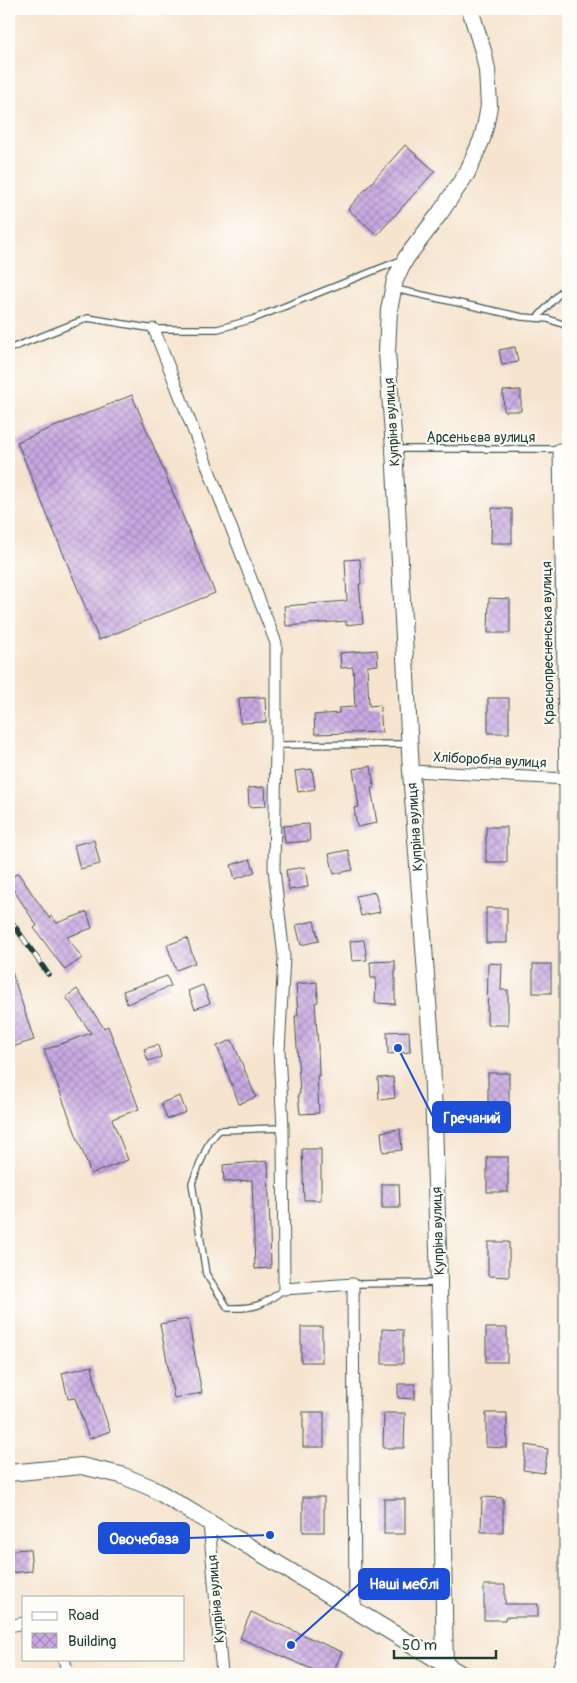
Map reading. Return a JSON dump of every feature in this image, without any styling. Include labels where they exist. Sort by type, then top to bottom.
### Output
[{"type":"main road","name":"Купріна вулиця","points":[[445,1670],[440,1283],[432,1056],[411,771],[387,352],[389,310],[395,280],[406,258],[440,213],[467,172],[482,139],[486,123],[489,106],[488,70],[470,9]]},
{"type":"main road","points":[[9,1473],[81,1466],[121,1475],[152,1488],[355,1610],[445,1670],[461,1674]]},
{"type":"street","points":[[154,329],[276,643],[274,869],[284,958],[279,1051],[284,1289],[353,1284],[355,1610]]},
{"type":"street","name":"Краснопресненська вулиця","points":[[557,1674],[566,1643],[567,779],[564,449]]},
{"type":"street","name":"Хліборобна вулиця","points":[[411,771],[567,779]]},
{"type":"street","name":"Купріна вулиця","points":[[209,1523],[222,1674]]},
{"type":"street","points":[[9,1626],[22,1623]]},
{"type":"street","points":[[64,1660],[68,1674]]},
{"type":"lane","points":[[9,349],[88,318],[154,329],[218,329],[252,319],[406,258]]},
{"type":"lane","points":[[536,318],[568,284]]},
{"type":"lane","points":[[393,289],[522,317],[548,319],[568,326]]},
{"type":"lane","name":"Арсеньєва вулиця","points":[[394,449],[564,449]]},
{"type":"lane","points":[[276,745],[410,744]]},
{"type":"lane","points":[[282,1128],[219,1130],[208,1142],[192,1183],[206,1274],[228,1308],[246,1308],[267,1303],[284,1289]]},
{"type":"lane","points":[[353,1284],[440,1283]]},
{"type":"building","points":[[405,145],[435,171],[377,235],[348,209]]},
{"type":"building","points":[[515,347],[518,362],[502,365],[499,350]]},
{"type":"building","points":[[521,390],[521,411],[504,411],[503,391]]},
{"type":"building","points":[[132,395],[215,593],[99,640],[17,442]]},
{"type":"building","points":[[492,508],[512,509],[512,543],[491,543]]},
{"type":"building","points":[[360,559],[361,584],[359,584],[363,623],[346,625],[346,621],[286,626],[284,606],[347,601],[345,560]]},
{"type":"building","points":[[489,598],[510,599],[510,633],[488,633]]},
{"type":"building","points":[[377,650],[378,665],[367,666],[369,706],[380,705],[382,732],[315,734],[314,715],[339,713],[339,708],[355,707],[353,667],[341,668],[340,653]]},
{"type":"building","points":[[265,697],[266,722],[240,723],[239,698]]},
{"type":"building","points":[[488,698],[509,698],[509,733],[488,733]]},
{"type":"building","points":[[371,766],[374,788],[371,788],[377,823],[357,827],[354,808],[359,807],[353,769]]},
{"type":"building","points":[[312,769],[315,789],[298,792],[295,771]]},
{"type":"building","points":[[265,787],[266,806],[249,807],[248,788]]},
{"type":"building","points":[[309,824],[310,841],[285,843],[283,826]]},
{"type":"building","points":[[486,827],[507,827],[507,862],[486,862]]},
{"type":"building","points":[[94,840],[100,864],[80,869],[74,845]]},
{"type":"building","points":[[348,850],[353,870],[334,874],[329,854]]},
{"type":"building","points":[[250,859],[255,872],[235,879],[231,865]]},
{"type":"building","points":[[305,867],[308,887],[289,890],[286,870]]},
{"type":"building","points":[[18,873],[49,918],[51,916],[57,923],[87,912],[92,928],[67,937],[82,958],[65,970],[34,928],[37,926],[9,883],[9,879]]},
{"type":"building","points":[[375,892],[380,912],[361,916],[356,896]]},
{"type":"building","points":[[486,908],[507,908],[507,943],[486,943]]},
{"type":"building","points":[[314,921],[319,941],[301,945],[296,925]]},
{"type":"building","points":[[187,938],[195,963],[176,970],[167,945]]},
{"type":"building","points":[[364,940],[367,960],[352,961],[350,941]]},
{"type":"building","points":[[395,961],[395,1004],[375,1003],[376,978],[371,978],[370,962]]},
{"type":"building","points":[[488,963],[502,964],[501,990],[508,990],[508,1025],[487,1025]]},
{"type":"building","points":[[533,964],[551,964],[551,993],[533,993]]},
{"type":"building","points":[[9,969],[11,969],[34,1040],[9,1048]]},
{"type":"building","points":[[167,976],[171,986],[127,1004],[123,991]]},
{"type":"building","points":[[317,982],[318,1002],[315,1003],[319,1113],[300,1114],[295,1016],[298,1016],[296,984]]},
{"type":"building","points":[[203,985],[210,1003],[195,1009],[188,991]]},
{"type":"building","points":[[77,989],[104,1028],[108,1026],[139,1109],[112,1119],[128,1160],[91,1174],[44,1050],[91,1033],[66,997]]},
{"type":"building","points":[[409,1031],[410,1052],[388,1054],[387,1032]]},
{"type":"building","points":[[232,1040],[256,1097],[239,1104],[217,1046]]},
{"type":"building","points":[[158,1045],[161,1057],[148,1061],[144,1049]]},
{"type":"building","points":[[488,1073],[509,1073],[509,1108],[488,1108]]},
{"type":"building","points":[[393,1077],[395,1098],[379,1100],[378,1078]]},
{"type":"building","points":[[180,1096],[186,1112],[167,1119],[161,1103]]},
{"type":"building","points":[[400,1129],[402,1150],[383,1152],[381,1132]]},
{"type":"building","points":[[302,1149],[321,1149],[321,1200],[304,1200]]},
{"type":"building","points":[[487,1157],[508,1157],[508,1192],[487,1192]]},
{"type":"building","points":[[268,1161],[271,1268],[255,1269],[252,1180],[224,1182],[223,1165]]},
{"type":"building","points":[[382,1184],[399,1184],[400,1208],[382,1208]]},
{"type":"building","points":[[488,1242],[509,1242],[509,1277],[488,1276]]},
{"type":"building","points":[[188,1319],[202,1393],[174,1398],[160,1324]]},
{"type":"building","points":[[301,1327],[322,1327],[322,1362],[301,1362]]},
{"type":"building","points":[[486,1328],[507,1328],[507,1362],[486,1362]]},
{"type":"building","points":[[382,1329],[403,1330],[403,1364],[382,1364]]},
{"type":"building","points":[[92,1366],[97,1392],[110,1431],[89,1439],[75,1398],[68,1399],[62,1373]]},
{"type":"building","points":[[398,1384],[415,1384],[415,1399],[398,1398]]},
{"type":"building","points":[[303,1412],[324,1412],[324,1447],[303,1447]]},
{"type":"building","points":[[384,1413],[405,1413],[404,1448],[383,1448]]},
{"type":"building","points":[[486,1413],[507,1413],[507,1448],[486,1447]]},
{"type":"building","points":[[526,1445],[548,1449],[544,1473],[523,1470]]},
{"type":"building","points":[[303,1497],[324,1497],[324,1532],[303,1532]]},
{"type":"building","points":[[482,1497],[503,1498],[503,1532],[481,1532]]},
{"type":"building","points":[[384,1499],[405,1499],[405,1534],[384,1534]]},
{"type":"building","points":[[30,1549],[32,1571],[9,1573],[9,1550]]},
{"type":"building","points":[[484,1585],[505,1585],[505,1604],[538,1604],[538,1617],[505,1617],[505,1620],[484,1620]]},
{"type":"building","points":[[251,1612],[342,1652],[332,1674],[323,1674],[240,1638]]},
{"type":"railway","points":[[9,918],[48,974]]},
{"type":"place","name":"Гречаний","points":[[398,1048]]},
{"type":"place","name":"Овочебаза","points":[[270,1535]]},
{"type":"place","name":"Наші меблі","points":[[291,1645]]}]
